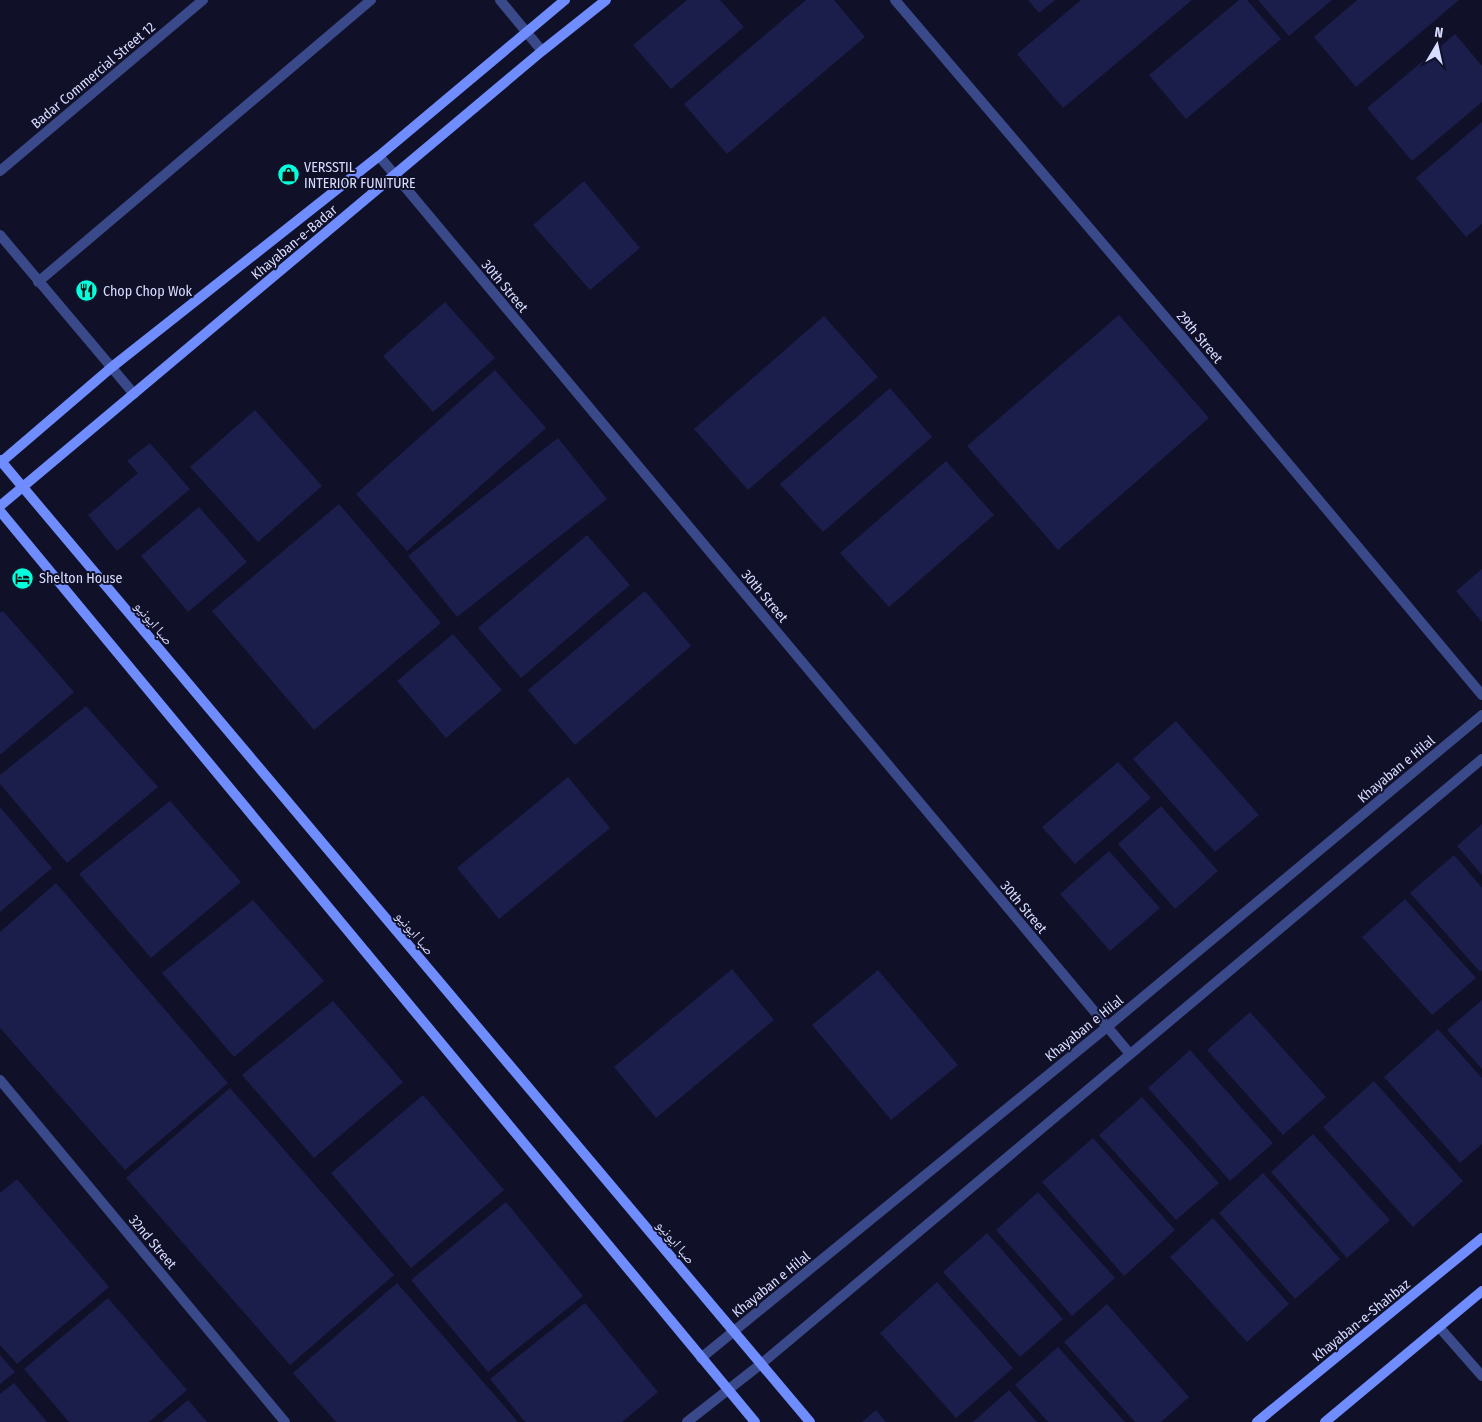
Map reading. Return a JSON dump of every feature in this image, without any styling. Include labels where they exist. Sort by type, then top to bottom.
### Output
[{"type":"main road","name":"Khayaban-e-Badar","points":[[0,462],[112,367],[379,156],[565,0]]},
{"type":"main road","name":"Khayaban-e-Badar","points":[[0,506],[542,51],[606,0]]},
{"type":"main road","name":"صبا ایونیو","points":[[0,462],[810,1422]]},
{"type":"main road","points":[[0,511],[756,1422]]},
{"type":"main road","name":"Khayaban-e-Shahbaz","points":[[1257,1422],[1482,1238]]},
{"type":"main road","points":[[1325,1422],[1482,1291]]},
{"type":"street","name":"Badar Commercial Street 12","points":[[0,171],[203,0]]},
{"type":"street","points":[[38,282],[371,0]]},
{"type":"street","points":[[500,0],[542,51]]},
{"type":"street","name":"29th Street","points":[[895,0],[1184,339],[1482,695]]},
{"type":"street","name":"30th Street","points":[[379,156],[1130,1054]]},
{"type":"street","points":[[0,234],[38,282],[134,394]]},
{"type":"street","name":"Khayaban e Hilal","points":[[701,1358],[1107,1027],[1482,715]]},
{"type":"street","points":[[687,1422],[761,1364],[1482,759]]},
{"type":"street","name":"32nd Street","points":[[0,1080],[285,1422]]},
{"type":"street","points":[[1439,1327],[1482,1376]]},
{"type":"building","points":[[687,0],[720,0],[744,27],[671,89],[633,45]]},
{"type":"building","points":[[806,0],[834,0],[865,37],[727,154],[684,104]]},
{"type":"building","points":[[1028,0],[1055,0],[1039,13]]},
{"type":"building","points":[[1081,0],[1192,0],[1063,108],[1017,54]]},
{"type":"building","points":[[1239,0],[1247,0],[1281,39],[1186,119],[1149,75]]},
{"type":"building","points":[[1258,0],[1332,0],[1289,36]]},
{"type":"building","points":[[1357,0],[1459,0],[1356,87],[1314,37]]},
{"type":"building","points":[[1455,34],[1482,66],[1482,102],[1412,161],[1367,108]]},
{"type":"building","points":[[1482,122],[1482,224],[1466,237],[1416,178]]},
{"type":"building","points":[[584,181],[640,248],[590,290],[533,225]]},
{"type":"building","points":[[445,302],[495,358],[433,412],[383,356]]},
{"type":"building","points":[[1119,315],[1209,418],[1058,550],[967,446]]},
{"type":"building","points":[[824,316],[878,377],[748,490],[694,429]]},
{"type":"building","points":[[495,370],[546,428],[407,551],[356,494]]},
{"type":"building","points":[[890,388],[932,437],[823,532],[780,484]]},
{"type":"building","points":[[255,410],[322,486],[258,542],[190,467]]},
{"type":"building","points":[[558,438],[607,499],[457,617],[408,556]]},
{"type":"building","points":[[150,443],[190,489],[117,551],[88,515],[138,473],[127,461]]},
{"type":"building","points":[[946,461],[994,515],[889,607],[840,553]]},
{"type":"building","points":[[339,504],[441,623],[314,730],[212,611]]},
{"type":"building","points":[[199,507],[247,562],[188,612],[141,556]]},
{"type":"building","points":[[587,535],[630,585],[521,678],[478,628]]},
{"type":"building","points":[[1482,569],[1482,622],[1456,591]]},
{"type":"building","points":[[645,591],[691,646],[575,745],[528,690]]},
{"type":"building","points":[[3,611],[74,692],[0,755],[0,613]]},
{"type":"building","points":[[453,634],[502,690],[446,738],[397,681]]},
{"type":"building","points":[[86,706],[158,787],[67,863],[0,784],[0,775]]},
{"type":"building","points":[[1176,721],[1259,815],[1215,852],[1133,759]]},
{"type":"building","points":[[1118,762],[1151,798],[1075,864],[1042,827]]},
{"type":"building","points":[[568,777],[610,828],[499,919],[457,868]]},
{"type":"building","points":[[170,801],[241,882],[151,958],[79,874]]},
{"type":"building","points":[[1161,806],[1218,871],[1175,909],[1118,844]]},
{"type":"building","points":[[0,807],[52,868],[0,912]]},
{"type":"building","points":[[1482,824],[1482,875],[1457,846]]},
{"type":"building","points":[[1109,851],[1160,908],[1110,951],[1060,894]]},
{"type":"building","points":[[1454,855],[1482,888],[1482,970],[1480,972],[1410,893]]},
{"type":"building","points":[[56,883],[228,1083],[125,1170],[0,1028],[0,932]]},
{"type":"building","points":[[1405,899],[1476,978],[1432,1015],[1362,937]]},
{"type":"building","points":[[253,900],[324,981],[234,1057],[162,973]]},
{"type":"building","points":[[732,969],[774,1020],[656,1118],[614,1067]]},
{"type":"building","points":[[878,970],[958,1065],[891,1120],[812,1025]]},
{"type":"building","points":[[1482,1000],[1482,1069],[1447,1030]]},
{"type":"building","points":[[333,1001],[403,1082],[314,1158],[242,1075]]},
{"type":"building","points":[[1250,1012],[1326,1097],[1283,1135],[1207,1050]]},
{"type":"building","points":[[1438,1029],[1482,1078],[1482,1144],[1460,1163],[1384,1077]]},
{"type":"building","points":[[1190,1050],[1273,1143],[1230,1181],[1148,1088]]},
{"type":"building","points":[[1374,1081],[1463,1181],[1413,1227],[1323,1127]]},
{"type":"building","points":[[230,1088],[394,1275],[290,1365],[126,1178]]},
{"type":"building","points":[[423,1095],[504,1190],[411,1268],[331,1173]]},
{"type":"building","points":[[1142,1097],[1219,1183],[1176,1220],[1099,1135]]},
{"type":"building","points":[[1313,1134],[1390,1220],[1347,1258],[1271,1172]]},
{"type":"building","points":[[1093,1138],[1175,1230],[1124,1276],[1042,1182]]},
{"type":"building","points":[[1263,1173],[1340,1259],[1295,1299],[1219,1213]]},
{"type":"building","points":[[17,1179],[109,1287],[17,1364],[0,1345],[0,1193]]},
{"type":"building","points":[[1038,1192],[1115,1278],[1072,1316],[996,1230]]},
{"type":"building","points":[[506,1202],[583,1296],[488,1372],[411,1280]]},
{"type":"building","points":[[1213,1218],[1289,1304],[1247,1342],[1170,1257]]},
{"type":"building","points":[[987,1233],[1063,1319],[1020,1357],[943,1272]]},
{"type":"building","points":[[937,1282],[1013,1368],[956,1418],[880,1333]]},
{"type":"building","points":[[397,1283],[518,1422],[336,1422],[293,1373]]},
{"type":"building","points":[[108,1298],[187,1390],[149,1422],[69,1422],[24,1369]]},
{"type":"building","points":[[585,1303],[658,1392],[622,1422],[525,1422],[490,1379]]},
{"type":"building","points":[[1107,1304],[1189,1397],[1161,1422],[1135,1422],[1064,1342]]},
{"type":"building","points":[[1058,1347],[1125,1422],[1048,1422],[1015,1385]]},
{"type":"building","points":[[0,1355],[15,1372],[0,1384]]},
{"type":"building","points":[[14,1383],[47,1422],[0,1422],[0,1394]]},
{"type":"building","points":[[1009,1390],[1037,1422],[973,1422]]},
{"type":"building","points":[[188,1400],[207,1422],[162,1422]]},
{"type":"building","points":[[876,1410],[886,1422],[862,1422]]},
{"type":"place","name":"VERSSTIL INTERIOR FUNITURE","points":[[288,175]]},
{"type":"place","name":"Chop Chop Wok","points":[[87,291]]},
{"type":"place","name":"Shelton House","points":[[23,578]]}]
